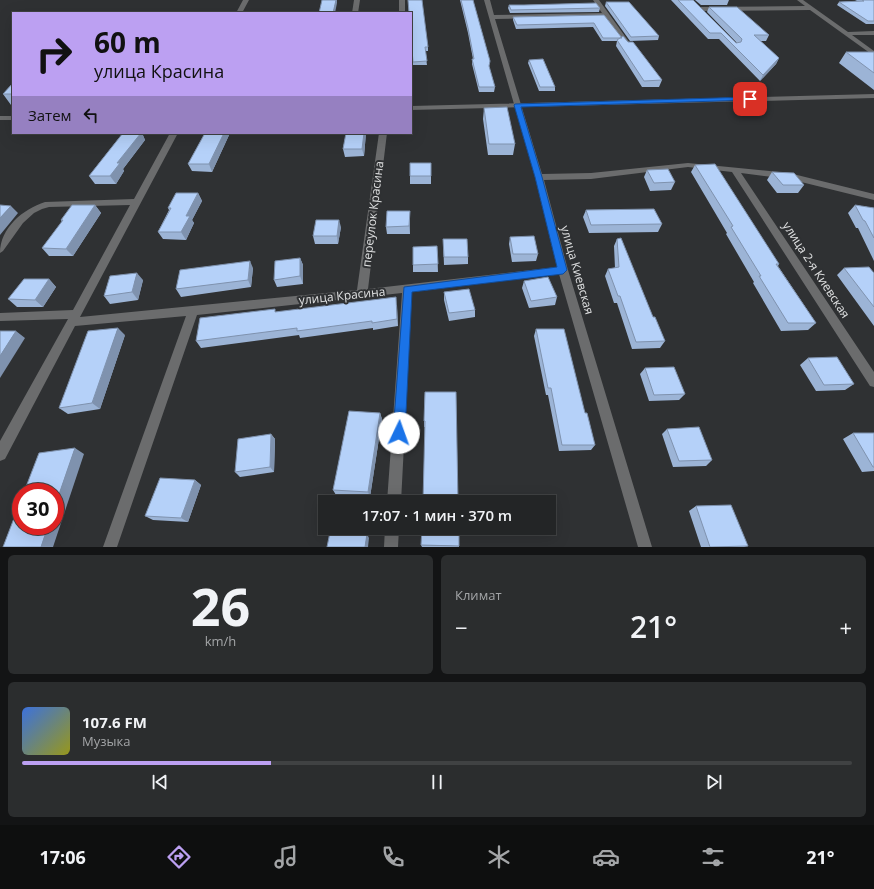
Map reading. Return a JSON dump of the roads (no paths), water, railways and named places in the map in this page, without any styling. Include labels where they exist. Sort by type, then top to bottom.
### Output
[{"type":"street","points":[[240,12],[246,0]]},
{"type":"street","points":[[355,12],[357,0]]},
{"type":"street","points":[[402,0],[402,12]]},
{"type":"street","name":"улица Киевская","points":[[487,0],[539,177],[563,270],[645,547]]},
{"type":"street","points":[[596,0],[629,46]]},
{"type":"street","points":[[800,0],[874,54]]},
{"type":"street","points":[[695,5],[705,14]]},
{"type":"street","points":[[700,9],[810,8]]},
{"type":"street","points":[[492,17],[606,15]]},
{"type":"street","points":[[846,34],[874,33]]},
{"type":"street","points":[[412,108],[874,96]]},
{"type":"street","points":[[0,118],[12,118]]},
{"type":"street","points":[[0,454],[173,134]]},
{"type":"street","name":"переулок Красина","points":[[362,294],[383,134]]},
{"type":"street","points":[[539,177],[591,176],[688,165],[789,176],[874,197]]},
{"type":"street","name":"улица 2-я Киевская","points":[[735,171],[874,382]]},
{"type":"street","points":[[0,249],[26,213],[38,207],[48,204],[137,202]]},
{"type":"street","name":"улица Красина","points":[[0,317],[74,318],[193,312],[407,289],[563,270]]},
{"type":"street","points":[[394,495],[407,289]]},
{"type":"street","points":[[110,547],[193,312]]},
{"type":"street","points":[[391,547],[392,535]]}]
